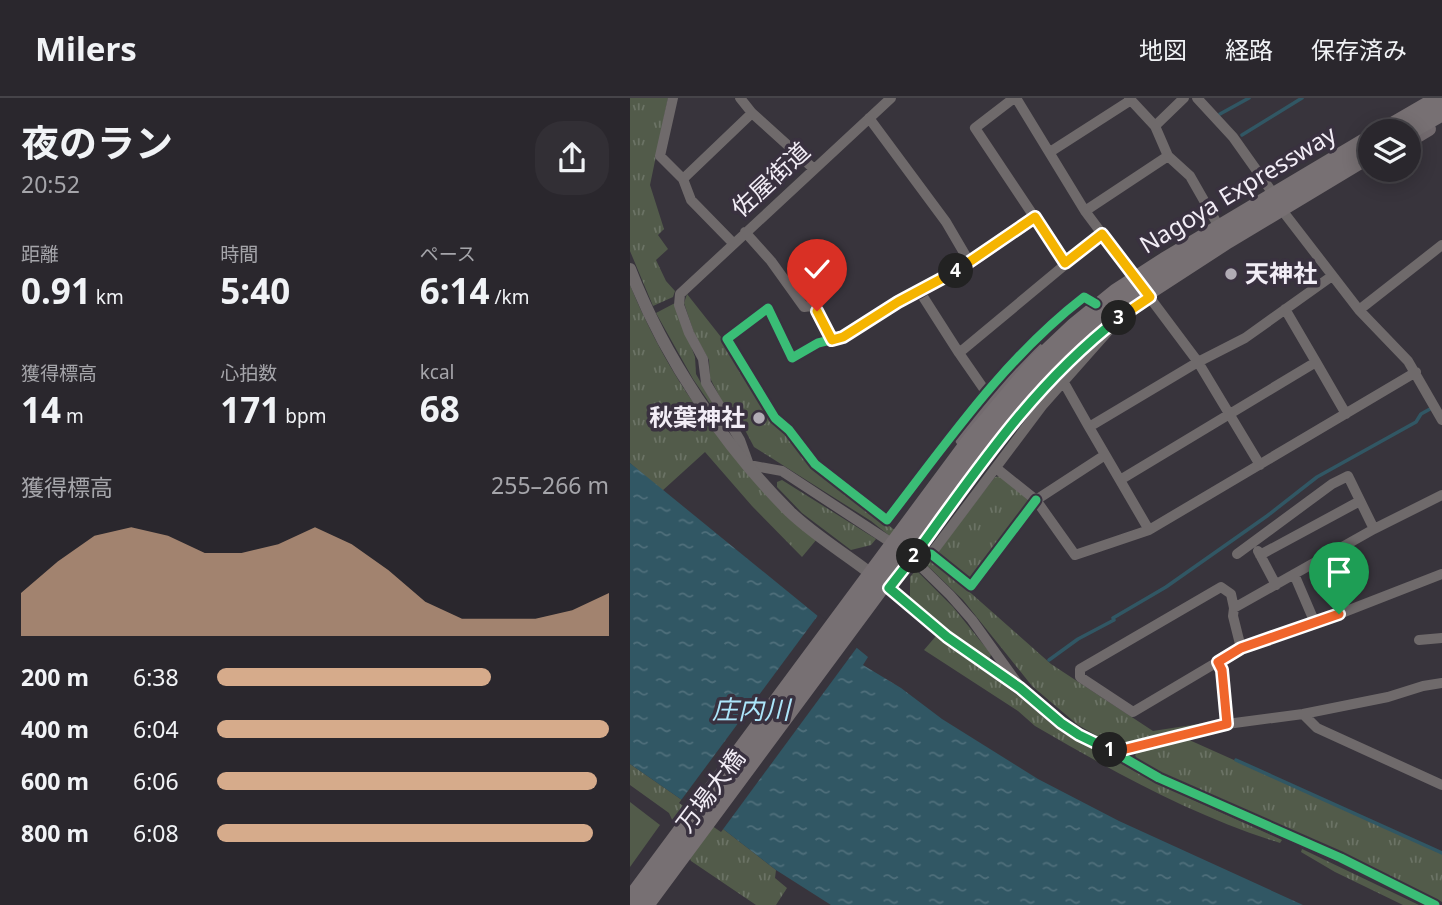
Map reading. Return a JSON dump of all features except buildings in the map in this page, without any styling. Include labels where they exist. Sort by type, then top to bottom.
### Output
[{"type":"highway","points":[[1405,119],[1441,98]]},
{"type":"highway","points":[[1421,124],[1442,112]]},
{"type":"highway","name":"Nagoya Expressway","points":[[630,901],[972,439],[1037,362],[1117,292],[1358,144]]},
{"type":"highway","name":"Nagoya Expressway","points":[[645,905],[984,447],[1048,371],[1127,304],[1358,161]]},
{"type":"main road","points":[[1397,119],[1433,98]]},
{"type":"main road","points":[[1421,134],[1442,121]]},
{"type":"main road","points":[[630,889],[990,402],[1041,346],[1135,276],[1272,192],[1358,144]]},
{"type":"main road","name":"万場大橋","points":[[654,905],[1036,394],[1090,341],[1119,318],[1358,171]]},
{"type":"street","points":[[673,98],[660,156],[683,179],[691,200],[733,243]]},
{"type":"street","points":[[740,98],[752,113],[814,169]]},
{"type":"street","name":"佐屋街道","points":[[749,465],[740,440],[706,383],[703,359],[689,333],[680,305],[680,294],[891,98]]},
{"type":"street","points":[[1065,263],[975,128],[1015,98],[1085,211],[1198,362],[1260,465]]},
{"type":"street","points":[[1155,126],[1184,98]]},
{"type":"street","points":[[1198,98],[1233,137],[1272,192]]},
{"type":"street","points":[[1050,152],[1130,99],[1155,126],[1168,156],[1190,176],[1218,225]]},
{"type":"street","points":[[683,179],[752,113]]},
{"type":"street","points":[[869,118],[946,222],[970,263]]},
{"type":"street","points":[[1085,211],[1168,156]]},
{"type":"street","points":[[1285,214],[1359,310],[1408,361],[1439,406],[1442,420]]},
{"type":"street","points":[[1035,217],[970,263],[898,302],[843,337],[818,344],[792,358],[768,308],[727,339],[775,418],[789,430],[815,464],[887,520],[986,392],[1052,322],[1084,297],[1096,304]]},
{"type":"street","points":[[745,232],[771,261],[804,307],[811,306],[817,311],[832,340]]},
{"type":"street","points":[[958,353],[1102,234]]},
{"type":"street","points":[[1359,310],[1442,245]]},
{"type":"street","points":[[630,269],[647,312],[682,374],[721,430],[790,512],[866,569]]},
{"type":"street","points":[[1089,427],[1198,362],[1245,338],[1332,275]]},
{"type":"street","points":[[920,292],[986,392]]},
{"type":"street","points":[[1285,309],[1346,414]]},
{"type":"street","points":[[931,554],[1063,381],[1119,318]]},
{"type":"street","points":[[1120,481],[1316,362]]},
{"type":"street","points":[[996,468],[1036,500],[1075,555],[1149,530],[1416,372]]},
{"type":"street","points":[[1063,381],[1149,530]]},
{"type":"street","points":[[1036,500],[1105,455]]},
{"type":"street","points":[[749,465],[782,471],[907,553],[972,620],[1020,688]]},
{"type":"street","points":[[1237,554],[1332,484],[1348,476],[1374,529]]},
{"type":"street","points":[[1234,608],[1374,529],[1442,495]]},
{"type":"street","points":[[1260,555],[1360,501]]},
{"type":"street","points":[[1254,544],[1276,585]]},
{"type":"street","points":[[1241,648],[1231,594],[1221,587],[1080,669],[1080,677],[1133,712],[1241,648],[1315,623],[1442,574]]},
{"type":"street","points":[[1294,575],[1315,623]]},
{"type":"street","points":[[889,588],[947,637],[1020,688],[1079,735],[1159,778],[1341,858],[1435,905]]},
{"type":"street","points":[[1419,640],[1442,638]]},
{"type":"street","points":[[1218,662],[1222,670],[1227,724]]},
{"type":"street","points":[[1114,752],[1227,724],[1303,714],[1388,697],[1423,685],[1442,683]]},
{"type":"street","points":[[1303,714],[1317,728],[1442,785]]},
{"type":"green space","points":[[630,98],[668,98],[650,185],[664,229],[658,235],[668,249],[656,260],[666,281],[675,291],[673,297],[653,306],[630,251]]},
{"type":"green space","points":[[630,285],[664,356],[696,406],[734,451],[817,539],[802,557],[752,506],[705,452],[662,491],[630,463]]},
{"type":"green space","points":[[687,294],[721,337],[772,420],[787,433],[812,467],[930,557],[1051,664],[1153,731],[1211,722],[1194,729],[1115,746],[1078,725],[1032,686],[963,600],[931,569],[871,521],[754,447],[745,430],[731,419],[710,378],[709,360],[694,333],[684,303]]},
{"type":"green space","points":[[675,303],[695,357],[696,374],[724,424],[693,379],[656,313]]},
{"type":"green space","points":[[1000,476],[1029,499],[1030,504],[974,578],[967,579],[939,557],[937,552],[995,477]]},
{"type":"green space","points":[[782,480],[876,539],[871,545],[851,550],[802,513],[777,487],[777,482]]},
{"type":"green space","points":[[916,570],[953,607],[991,654],[990,658],[986,660],[910,597],[910,577]]},
{"type":"green space","points":[[936,636],[1021,698],[1055,727],[1158,784],[1282,840],[1280,843],[1248,832],[1185,806],[1124,776],[1035,726],[1018,711],[924,650]]},
{"type":"green space","points":[[1187,739],[1442,853],[1442,902],[1369,866],[1158,772],[1137,760],[1135,755],[1141,750]]},
{"type":"green space","points":[[630,764],[718,825],[776,870],[775,878],[787,888],[776,905],[756,905],[691,861],[669,813],[630,785]]},
{"type":"green space","points":[[630,802],[660,825],[630,867]]},
{"type":"green space","points":[[1302,849],[1419,905],[1403,905],[1335,872],[1301,852]]},
{"type":"water","name":"庄内川","points":[[630,463],[868,657],[863,665],[901,688],[942,719],[1038,779],[1119,821],[1303,905],[831,905],[776,870],[718,825],[630,764]]},
{"type":"pier","points":[[819,614],[858,646],[721,832],[679,803]]},
{"type":"waterway","points":[[1220,114],[1249,98]]},
{"type":"waterway","points":[[1242,135],[1302,98]]},
{"type":"waterway","points":[[1049,660],[1078,639],[1166,587],[1317,477],[1416,422],[1421,414],[1430,409]]},
{"type":"waterway","points":[[1236,760],[1442,853]]},
{"type":"cycle path","points":[[1035,217],[970,263],[898,302],[843,337],[818,343],[792,358],[768,308],[727,339],[775,418],[789,430],[815,464],[887,520],[978,402],[1028,347],[1084,297],[1096,304]]},
{"type":"cycle path","points":[[931,554],[971,586],[1036,500]]},
{"type":"cycle path","points":[[889,588],[947,637],[1020,688],[1079,735],[1159,778],[1341,858],[1435,905]]},
{"type":"place","name":"天神社","points":[[1231,274]]},
{"type":"place","name":"秋葉神社","points":[[759,418]]},
{"type":"route","points":[[817,311],[832,340],[843,337],[898,302],[970,263],[1035,217],[1065,263],[1102,234],[1150,297],[1090,341],[1036,394],[889,588],[947,637],[1020,688],[1079,735],[1114,752],[1227,724],[1222,670],[1218,662],[1241,648],[1339,614]]}]
